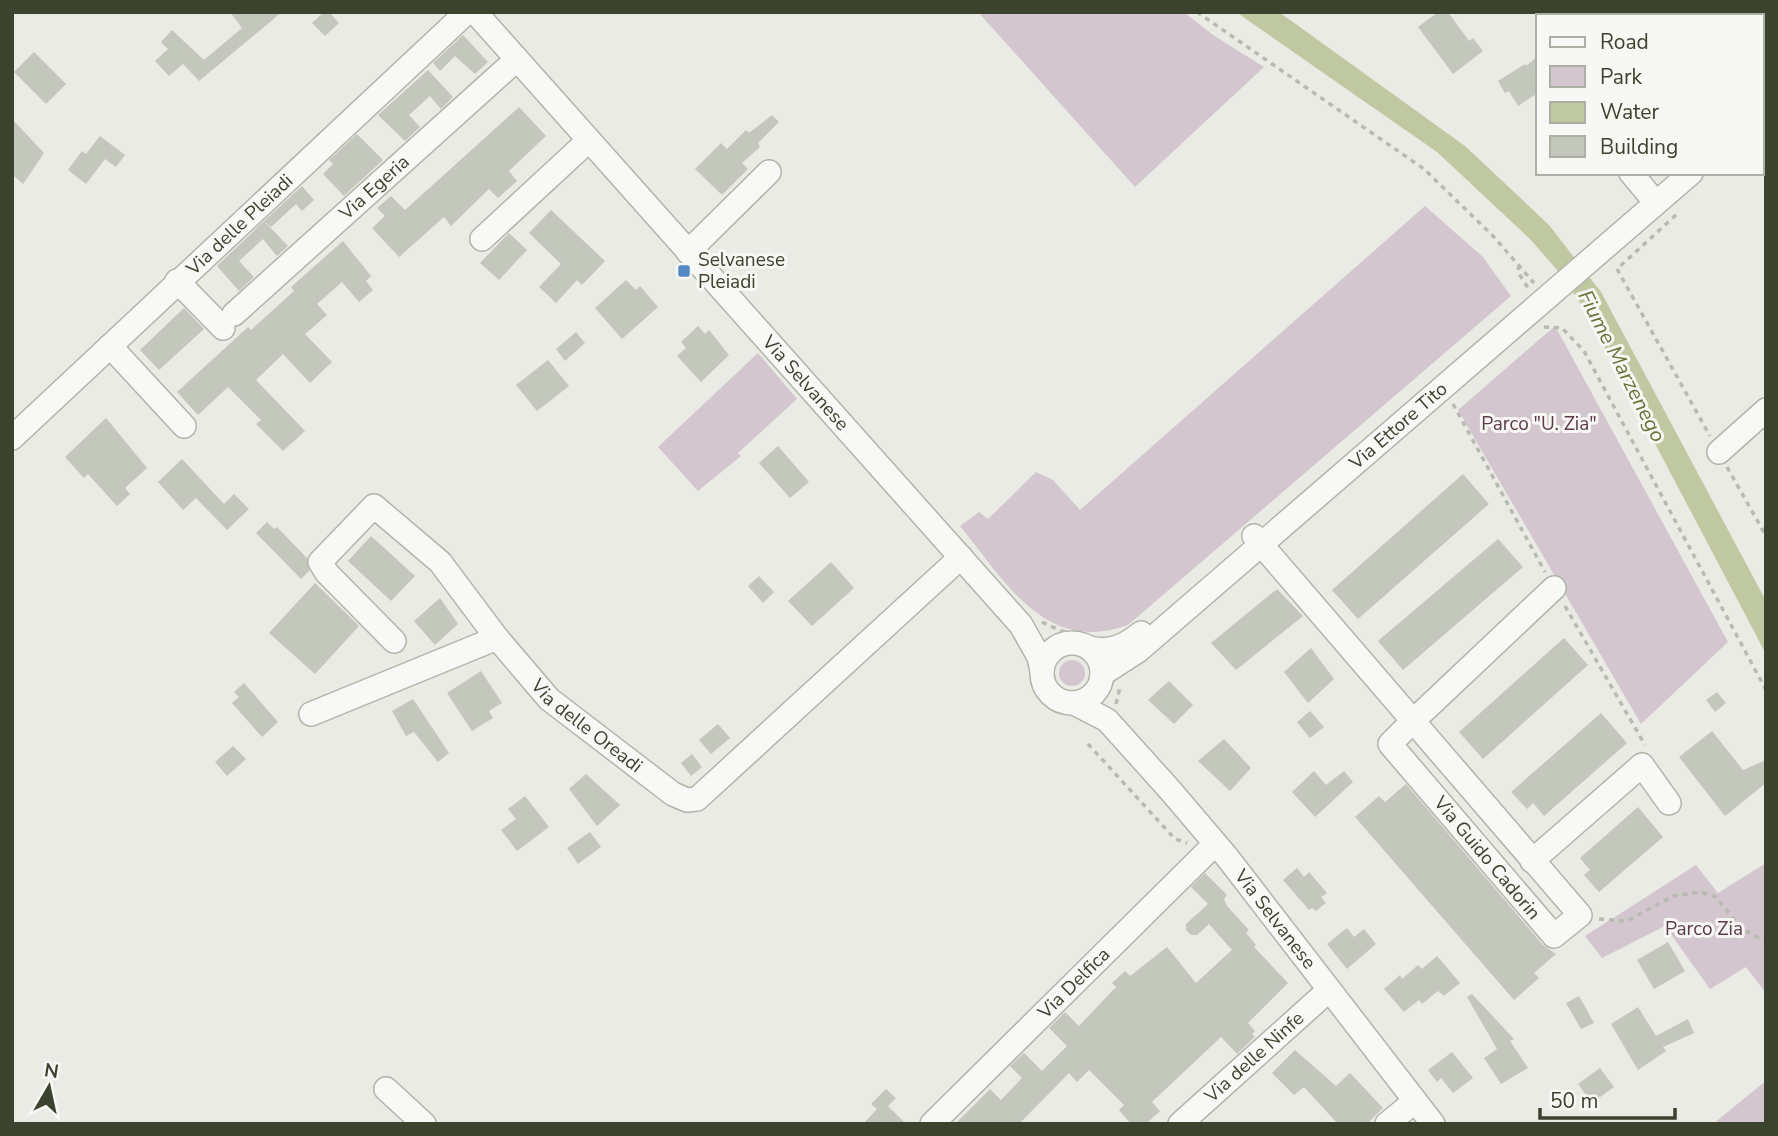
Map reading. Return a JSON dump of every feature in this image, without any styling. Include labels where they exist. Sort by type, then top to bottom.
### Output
[{"type":"street","name":"Via delle Pleiadi","points":[[12,438],[467,12]]},
{"type":"street","name":"Via Selvanese","points":[[475,12],[961,557],[1050,642],[1081,642]]},
{"type":"street","name":"Via Egeria","points":[[177,281],[228,321],[516,60]]},
{"type":"street","points":[[482,239],[589,140]]},
{"type":"street","points":[[688,252],[769,172]]},
{"type":"street","points":[[1633,175],[1659,202]]},
{"type":"street","name":"Via Ettore Tito","points":[[1659,202],[1671,175]]},
{"type":"street","name":"Via Ettore Tito","points":[[1099,683],[1139,650],[1540,287],[1659,202],[1689,175]]},
{"type":"street","points":[[110,346],[184,426]]},
{"type":"street","points":[[1719,452],[1766,410]]},
{"type":"street","name":"Via delle Oreadi","points":[[394,641],[327,573],[320,562],[374,506],[440,562],[497,638],[549,699],[673,794],[687,800],[697,799],[961,557]]},
{"type":"street","name":"Via Ettore Tito","points":[[1081,642],[1109,650],[1135,638],[1258,540]]},
{"type":"street","name":"Via Guido Cadorin","points":[[1258,540],[1412,722],[1580,915],[1554,936],[1390,744],[1412,722],[1553,587]]},
{"type":"street","name":"Via Selvanese","points":[[1028,622],[1042,671]]},
{"type":"street","points":[[311,714],[497,638]]},
{"type":"street","points":[[1081,642],[1101,664],[1099,683],[1090,697],[1074,703],[1058,699],[1051,694],[1042,671],[1052,651],[1081,642]]},
{"type":"street","name":"Via Selvanese","points":[[1099,683],[1112,716],[1433,1124]]},
{"type":"street","name":"Via Selvanese","points":[[1074,703],[1112,716]]},
{"type":"street","points":[[1532,861],[1642,765],[1669,803]]},
{"type":"street","name":"Via Delfica","points":[[932,1124],[1215,844]]},
{"type":"street","name":"Via delle Ninfe","points":[[1180,1124],[1329,990]]},
{"type":"street","points":[[387,1089],[424,1124]]},
{"type":"street","points":[[1387,1124],[1415,1101]]},
{"type":"path","points":[[1198,12],[1424,169],[1540,287]]},
{"type":"path","points":[[1659,202],[1677,214],[1620,264],[1618,272],[1766,536]]},
{"type":"path","points":[[1519,264],[1518,272],[1540,287]]},
{"type":"path","points":[[1538,325],[1562,328],[1584,351],[1766,690]]},
{"type":"path","points":[[1028,622],[1060,631],[1081,642]]},
{"type":"path","points":[[1112,716],[1125,682]]},
{"type":"path","points":[[1088,744],[1175,839],[1191,844]]},
{"type":"path","points":[[1580,915],[1627,921],[1673,896],[1701,892],[1716,897],[1741,928],[1766,942]]},
{"type":"green space","points":[[978,12],[1184,12],[1213,35],[1264,67],[1135,187]]},
{"type":"green space","points":[[1425,206],[1483,257],[1511,296],[1128,625],[1099,632],[1073,630],[1050,622],[1011,590],[960,526],[979,512],[988,519],[1036,472],[1053,480],[1080,510]]},
{"type":"green space","name":"Parco \"U. Zia\"","points":[[1555,326],[1728,642],[1641,724],[1458,410]]},
{"type":"green space","points":[[758,353],[797,399],[738,453],[741,456],[698,491],[658,447]]},
{"type":"green space","points":[[1072,660],[1081,664],[1085,673],[1081,682],[1072,686],[1063,682],[1059,673],[1063,664]]},
{"type":"green space","name":"Parco Zia","points":[[1766,863],[1766,993],[1746,967],[1710,989],[1665,926],[1602,958],[1585,936],[1696,865],[1718,893]]},
{"type":"green space","points":[[1766,1081],[1766,1124],[1713,1124],[1762,1084]]},
{"type":"water","name":"Fiume Marzenego","points":[[1236,12],[1279,12],[1465,146],[1549,225],[1601,292],[1766,601],[1766,654],[1583,307],[1558,271],[1530,239],[1437,152]]},
{"type":"building","points":[[230,12],[282,12],[199,81],[183,64],[169,76],[155,61],[168,49],[161,42],[172,30],[204,60],[242,28]]},
{"type":"building","points":[[324,12],[329,12],[339,23],[325,36],[312,23]]},
{"type":"building","points":[[1438,12],[1448,12],[1469,41],[1473,38],[1483,51],[1453,74],[1418,27]]},
{"type":"building","points":[[463,35],[488,62],[475,74],[455,56],[440,71],[433,63]]},
{"type":"building","points":[[34,52],[66,84],[46,104],[14,72]]},
{"type":"building","points":[[1536,58],[1536,94],[1518,106],[1509,91],[1505,93],[1498,81],[1525,64],[1526,66]]},
{"type":"building","points":[[428,70],[453,97],[441,109],[430,96],[409,115],[420,127],[405,141],[378,115]]},
{"type":"building","points":[[519,107],[546,136],[509,171],[517,181],[498,198],[489,189],[451,226],[444,217],[399,257],[372,228],[385,216],[377,208],[391,196],[405,210]]},
{"type":"building","points":[[772,115],[779,122],[758,143],[760,147],[742,163],[748,169],[722,195],[695,169],[721,143],[727,149],[746,130],[749,133]]},
{"type":"building","points":[[12,119],[44,153],[23,184],[12,174]]},
{"type":"building","points":[[357,134],[383,160],[344,196],[323,174],[333,164],[329,160]]},
{"type":"building","points":[[100,136],[125,155],[116,167],[105,159],[86,184],[68,170],[82,151],[86,154]]},
{"type":"building","points":[[302,186],[314,200],[302,211],[296,204],[271,227],[264,221]]},
{"type":"building","points":[[551,210],[605,261],[582,285],[577,280],[556,303],[539,287],[561,264],[529,233]]},
{"type":"building","points":[[264,221],[288,246],[277,256],[263,239],[239,261],[254,277],[239,291],[217,266]]},
{"type":"building","points":[[509,233],[527,250],[499,280],[480,263]]},
{"type":"building","points":[[343,241],[371,276],[366,281],[373,290],[359,302],[342,282],[317,304],[327,315],[305,334],[332,362],[310,383],[283,354],[256,380],[305,431],[283,451],[256,424],[261,420],[228,387],[198,415],[177,392],[248,327],[251,330],[294,291],[291,287]]},
{"type":"building","points":[[626,280],[636,290],[640,286],[658,307],[622,339],[595,308]]},
{"type":"building","points":[[184,308],[204,329],[159,370],[140,350]]},
{"type":"building","points":[[698,326],[705,334],[709,330],[729,355],[701,382],[677,356],[686,348],[681,342]]},
{"type":"building","points":[[576,332],[585,343],[565,361],[556,349]]},
{"type":"building","points":[[548,360],[569,386],[537,411],[516,385]]},
{"type":"building","points":[[106,418],[147,468],[125,488],[130,494],[117,506],[88,474],[84,478],[65,457]]},
{"type":"building","points":[[778,446],[809,482],[790,498],[759,463]]},
{"type":"building","points":[[182,459],[224,504],[234,494],[249,509],[227,530],[196,498],[183,510],[158,482]]},
{"type":"building","points":[[1463,474],[1489,504],[1358,619],[1332,590]]},
{"type":"building","points":[[267,522],[274,529],[277,527],[307,558],[309,571],[301,579],[256,533]]},
{"type":"building","points":[[371,536],[415,576],[391,601],[348,561]]},
{"type":"building","points":[[1498,539],[1523,567],[1403,670],[1378,641]]},
{"type":"building","points":[[831,562],[854,588],[812,626],[788,601]]},
{"type":"building","points":[[759,576],[774,592],[763,603],[748,586]]},
{"type":"building","points":[[315,583],[359,626],[315,674],[269,633]]},
{"type":"building","points":[[1277,589],[1303,616],[1236,670],[1211,643]]},
{"type":"building","points":[[440,598],[458,624],[435,645],[414,621]]},
{"type":"building","points":[[1564,638],[1588,665],[1483,759],[1459,732]]},
{"type":"building","points":[[1311,648],[1334,679],[1308,703],[1284,672]]},
{"type":"building","points":[[481,671],[502,703],[489,711],[493,718],[472,731],[447,693]]},
{"type":"building","points":[[1169,681],[1193,705],[1174,724],[1148,700]]},
{"type":"building","points":[[244,683],[278,722],[262,737],[232,703],[239,697],[234,692]]},
{"type":"building","points":[[1717,692],[1726,703],[1715,712],[1706,700]]},
{"type":"building","points":[[413,699],[449,753],[438,762],[414,732],[406,736],[392,711]]},
{"type":"building","points":[[1310,711],[1324,727],[1310,738],[1297,722]]},
{"type":"building","points":[[1601,713],[1627,743],[1544,816],[1533,803],[1527,809],[1511,792]]},
{"type":"building","points":[[718,724],[730,738],[711,754],[699,740]]},
{"type":"building","points":[[1712,731],[1743,770],[1766,760],[1766,783],[1725,816],[1679,757]]},
{"type":"building","points":[[1224,739],[1251,768],[1230,791],[1198,761]]},
{"type":"building","points":[[233,746],[246,759],[227,776],[215,762]]},
{"type":"building","points":[[692,754],[702,767],[691,776],[681,763]]},
{"type":"building","points":[[1314,771],[1326,785],[1344,771],[1353,782],[1315,817],[1292,792]]},
{"type":"building","points":[[586,774],[620,805],[597,826],[569,789]]},
{"type":"building","points":[[1406,784],[1543,945],[1556,954],[1534,973],[1539,978],[1514,1000],[1355,817],[1379,796],[1385,802]]},
{"type":"building","points":[[525,796],[549,827],[517,851],[501,830],[516,819],[508,809]]},
{"type":"building","points":[[1638,807],[1663,837],[1599,892],[1584,875],[1590,870],[1580,858]]},
{"type":"building","points":[[590,832],[601,847],[578,864],[567,848]]},
{"type":"building","points":[[1297,868],[1304,877],[1309,872],[1327,893],[1321,897],[1326,903],[1316,911],[1312,908],[1309,910],[1283,880]]},
{"type":"building","points":[[1205,873],[1227,895],[1224,899],[1227,906],[1249,930],[1246,933],[1256,945],[1254,947],[1288,983],[1248,1023],[1255,1031],[1252,1034],[1255,1037],[1237,1054],[1221,1037],[1152,1102],[1160,1111],[1146,1124],[1131,1124],[1119,1110],[1124,1105],[1089,1070],[1077,1082],[1069,1073],[1019,1124],[955,1124],[990,1089],[1001,1100],[1022,1078],[1010,1066],[1024,1053],[1042,1071],[1067,1046],[1049,1028],[1065,1012],[1079,1026],[1116,987],[1112,983],[1125,971],[1130,976],[1167,947],[1196,983],[1232,950],[1209,924],[1197,935],[1191,935],[1186,930],[1186,924],[1208,904],[1191,887]]},
{"type":"building","points":[[1347,928],[1354,937],[1364,929],[1376,944],[1347,969],[1327,944]]},
{"type":"building","points":[[1668,942],[1685,971],[1654,989],[1637,960]]},
{"type":"building","points":[[1437,956],[1460,983],[1444,996],[1438,991],[1422,1004],[1419,1000],[1404,1012],[1384,989],[1400,975],[1402,979],[1418,965],[1422,969]]},
{"type":"building","points":[[1472,994],[1514,1039],[1510,1041],[1528,1068],[1501,1084],[1484,1058],[1497,1049],[1467,997]]},
{"type":"building","points":[[1579,996],[1594,1023],[1581,1029],[1566,1003]]},
{"type":"building","points":[[1638,1007],[1656,1036],[1688,1019],[1694,1033],[1663,1047],[1666,1051],[1638,1070],[1611,1024]]},
{"type":"building","points":[[1295,1050],[1336,1086],[1350,1073],[1383,1108],[1367,1124],[1338,1124],[1304,1087],[1294,1095],[1272,1073]]},
{"type":"building","points":[[1452,1052],[1473,1078],[1453,1093],[1441,1078],[1437,1082],[1428,1070]]},
{"type":"building","points":[[1600,1068],[1614,1087],[1592,1103],[1578,1084]]},
{"type":"building","points":[[886,1089],[896,1098],[888,1106],[906,1124],[863,1124],[877,1109],[871,1104]]},
{"type":"place","name":"Selvanese Pleiadi","points":[[684,271]]}]
